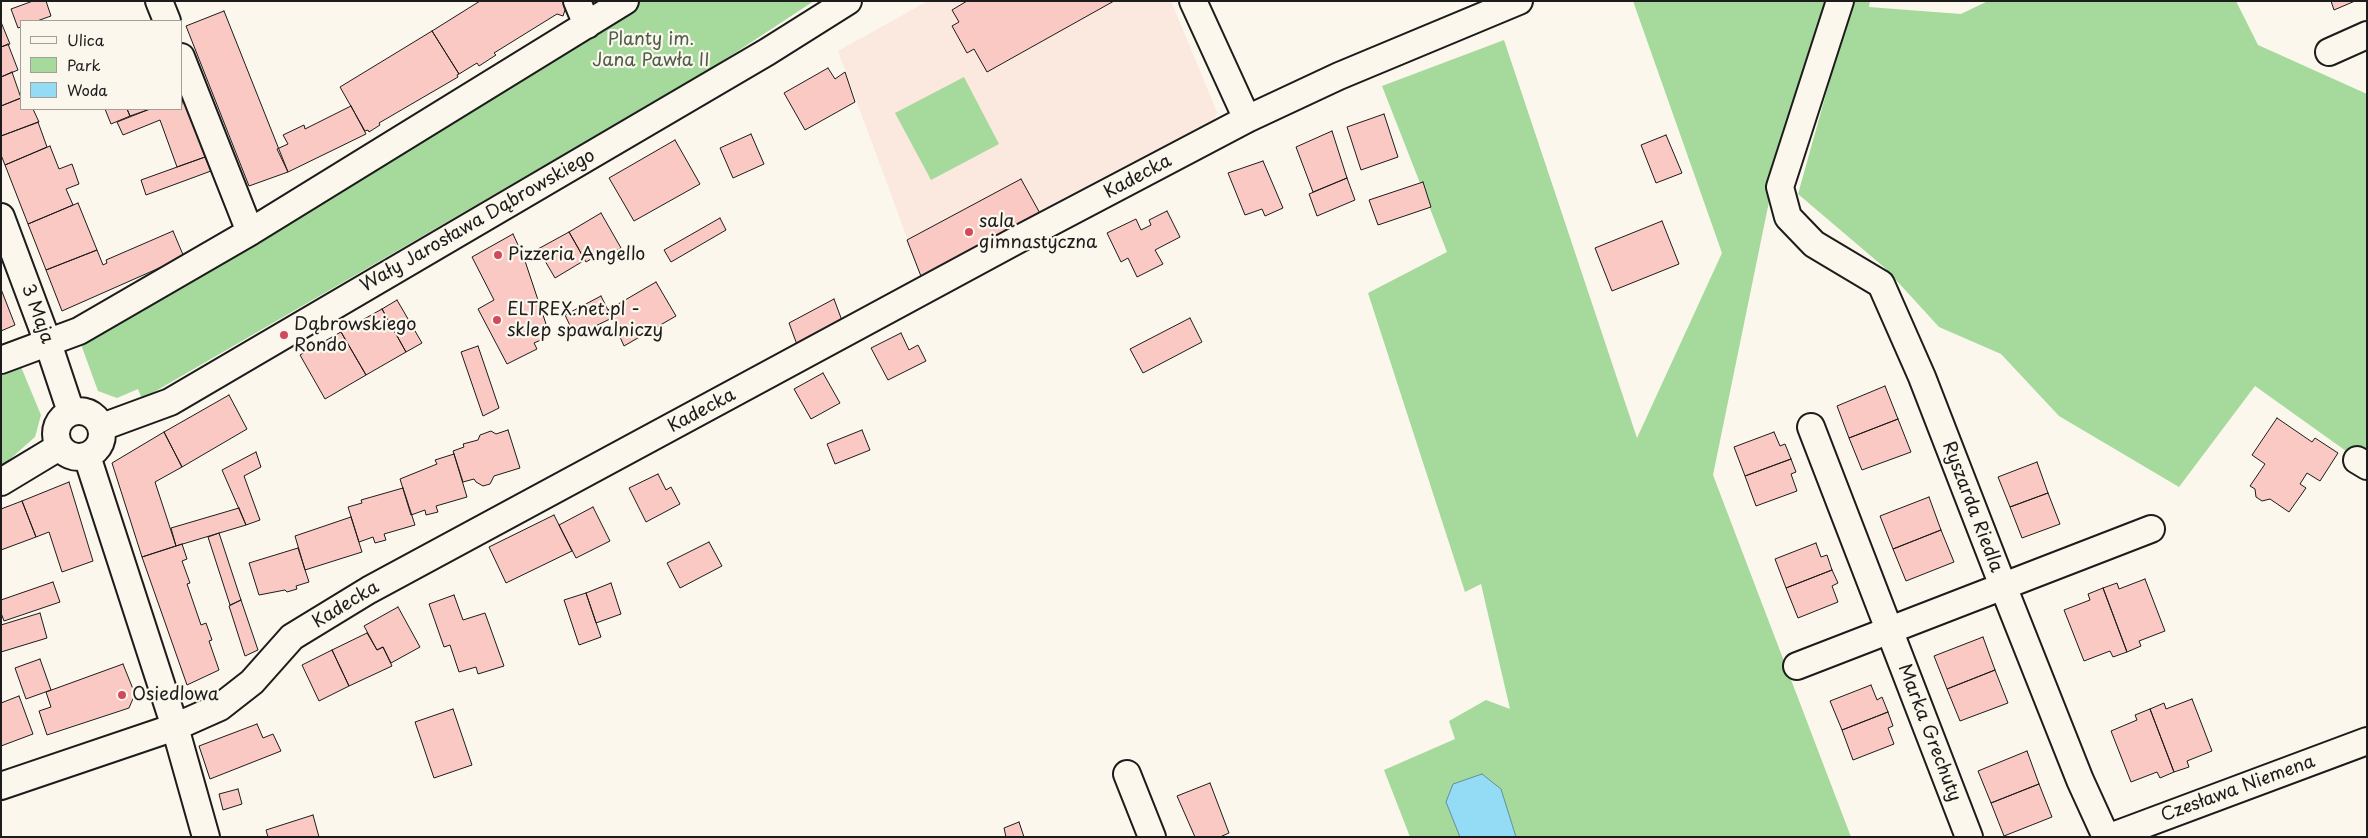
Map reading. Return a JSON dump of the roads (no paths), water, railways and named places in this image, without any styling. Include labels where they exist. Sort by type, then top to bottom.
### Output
[{"type":"street","points":[[159,1],[167,20]]},
{"type":"street","points":[[577,1],[587,25]]},
{"type":"street","points":[[1,360],[79,330],[250,232],[625,1]]},
{"type":"street","name":"Wały Jarosława Dąbrowskiego","points":[[102,427],[170,402],[768,52],[848,1]]},
{"type":"street","points":[[1193,1],[1247,119]]},
{"type":"street","name":"Kadecka","points":[[1,786],[175,727],[220,707],[252,682],[292,637],[369,590],[1010,244],[1247,119],[1338,76],[1519,1]]},
{"type":"street","name":"Ryszarda Riedla","points":[[1840,1],[1780,187],[1788,217],[1814,244],[1882,284],[1922,376],[2080,780],[2106,837]]},
{"type":"street","points":[[2330,52],[2367,35]]},
{"type":"street","points":[[182,60],[250,232]]},
{"type":"street","name":"3 Maja","points":[[1,217],[48,343],[71,412]]},
{"type":"street","points":[[71,412],[88,412],[95,416],[102,427],[103,438],[100,446],[88,456],[77,458],[67,454],[59,447],[56,437],[57,426],[63,417],[71,412]]},
{"type":"street","name":"Marka Grechuty","points":[[1811,427],[1968,837]]},
{"type":"street","points":[[1,482],[59,447]]},
{"type":"street","points":[[88,456],[175,727],[206,837]]},
{"type":"street","points":[[1797,666],[2151,529]]},
{"type":"street","name":"Czesława Niemena","points":[[2110,837],[2367,741]]},
{"type":"street","points":[[1127,774],[1152,837]]},
{"type":"water","points":[[1482,774],[1501,789],[1516,837],[1460,837],[1446,802],[1453,784]]},
{"type":"place","name":"sala gimnastyczna","points":[[969,232]]},
{"type":"place","name":"Pizzeria Angello","points":[[498,255]]},
{"type":"place","name":"ELTREX.net.pl - sklep spawalniczy","points":[[497,320]]},
{"type":"place","name":"Dąbrowskiego Rondo","points":[[284,335]]},
{"type":"place","name":"Osiedlowa","points":[[122,695]]},
{"type":"park label","name":"Planty im. Jana Pawła II","points":[[651,50]]}]
